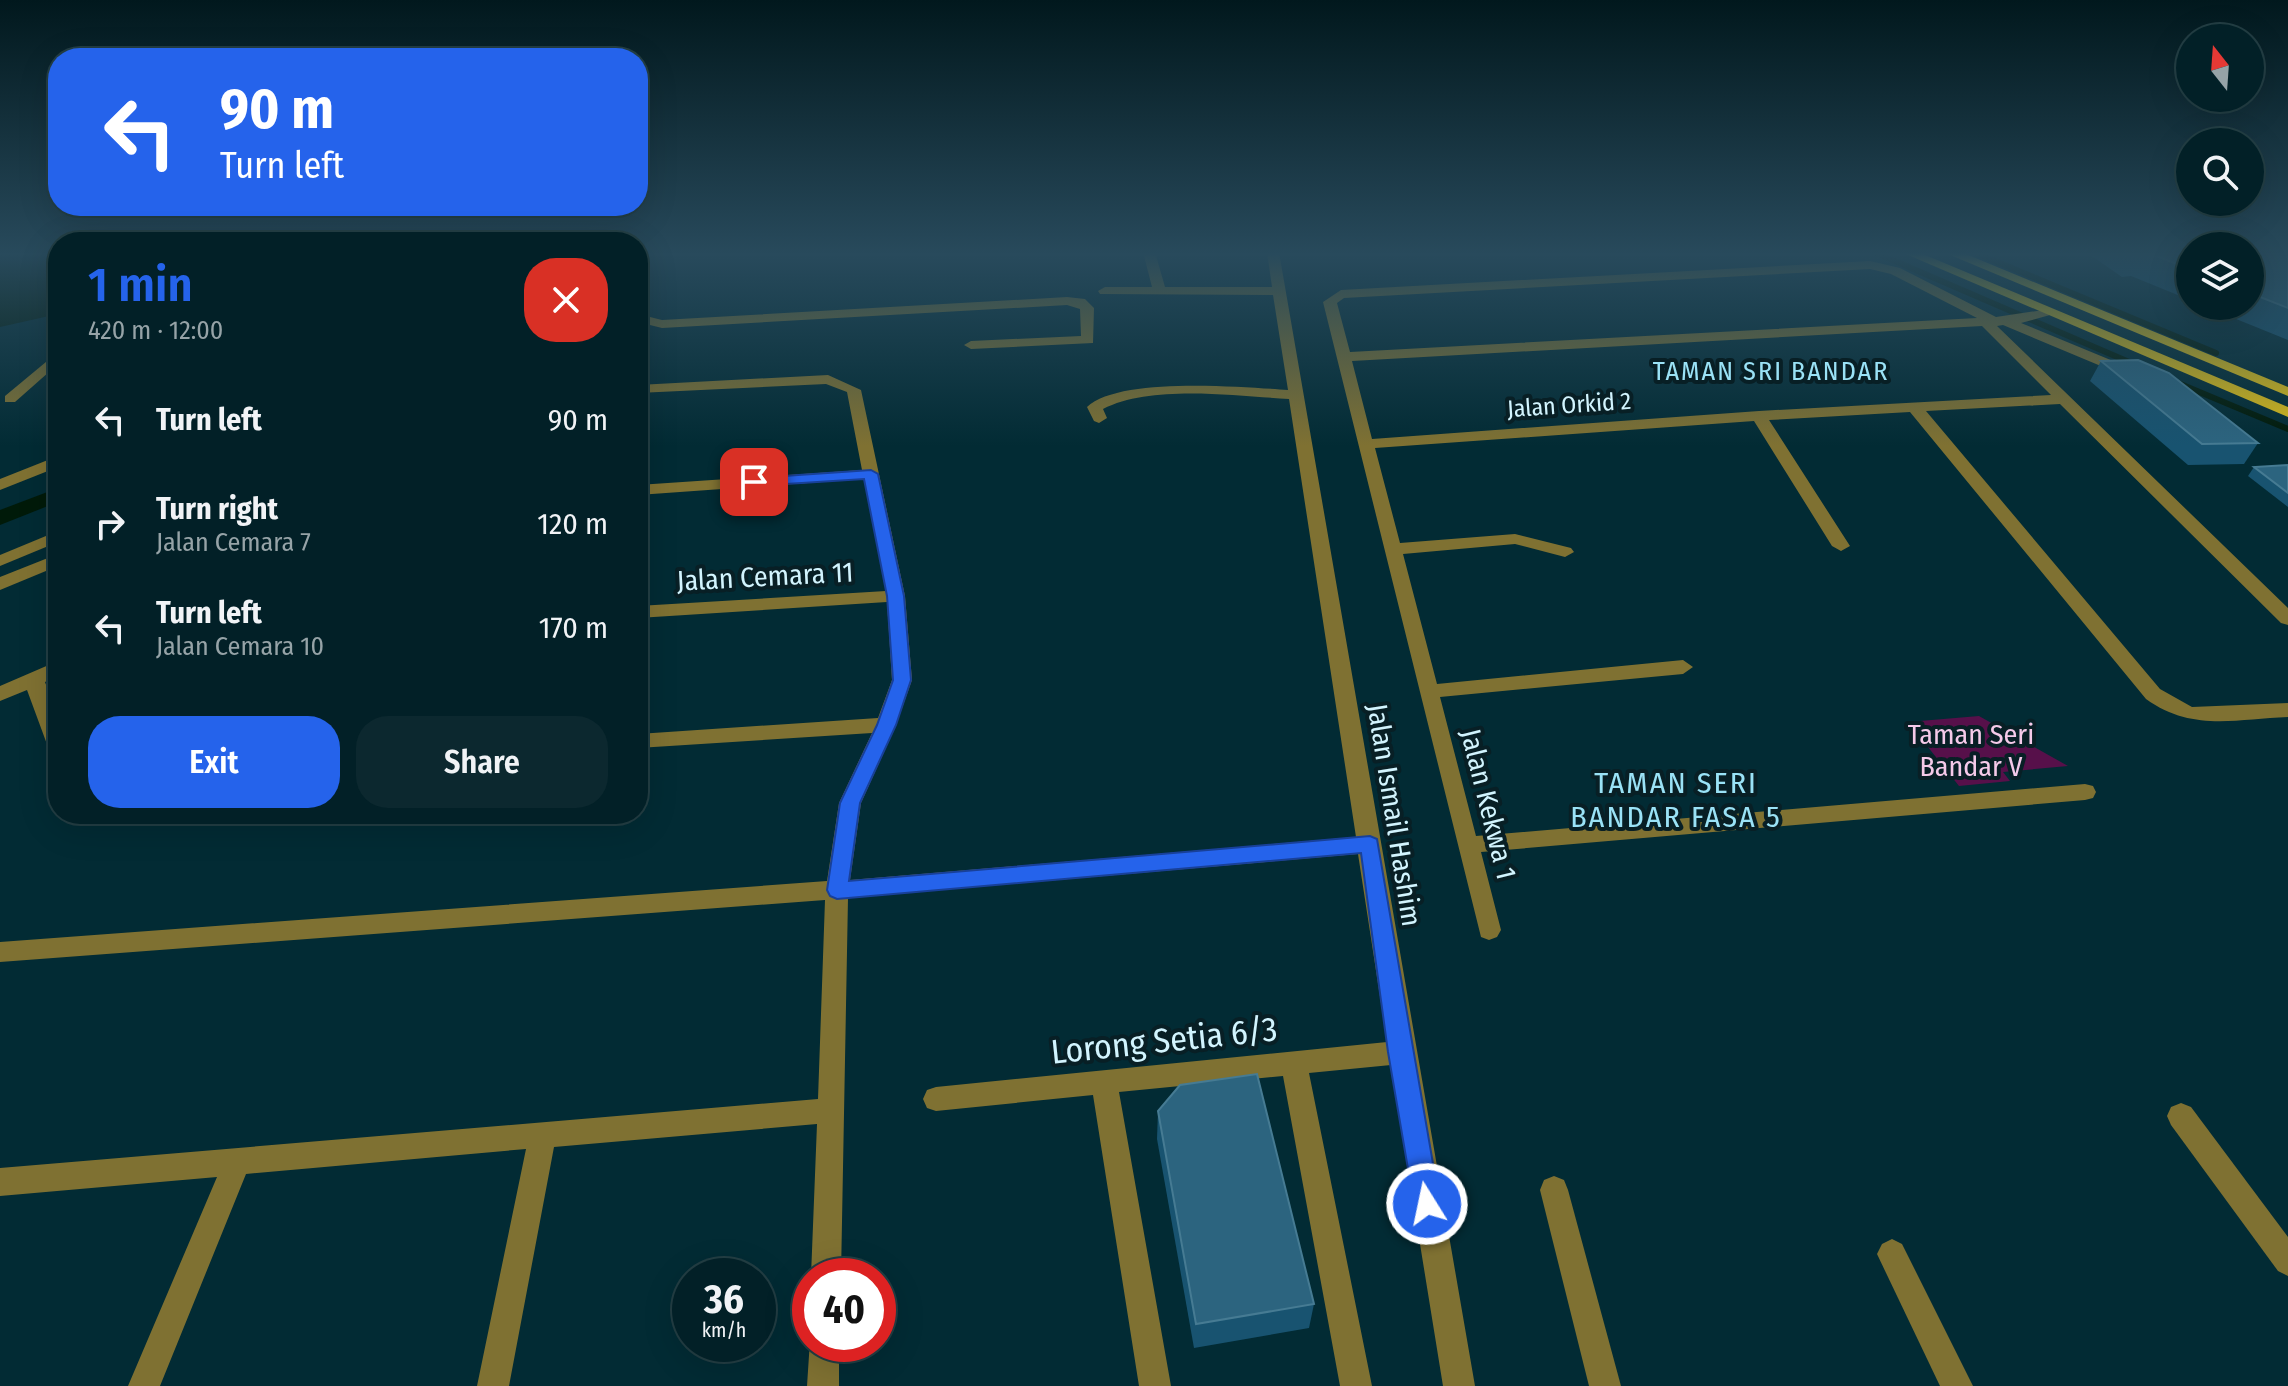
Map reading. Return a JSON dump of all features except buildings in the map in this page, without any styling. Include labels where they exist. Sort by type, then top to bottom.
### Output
[{"type":"main road","points":[[2046,317],[2288,412]]},
{"type":"main road","points":[[2106,317],[2288,392]]},
{"type":"street","points":[[648,320],[662,324],[791,317]]},
{"type":"street","points":[[971,345],[1088,340],[1087,317]]},
{"type":"street","name":"Jalan Ismail Hashim","points":[[1284,317],[1370,844],[1400,1052],[1459,1386]]},
{"type":"street","name":"Jalan Kekwa 1","points":[[1334,317],[1489,930]]},
{"type":"street","name":"Jalan Kekwa 1","points":[[1991,317],[2000,321]]},
{"type":"street","points":[[1344,357],[2000,321],[2024,317]]},
{"type":"street","points":[[2000,321],[2133,375]]},
{"type":"street","points":[[2000,321],[2064,399],[2288,619]]},
{"type":"street","points":[[10,399],[48,365]]},
{"type":"street","points":[[648,388],[828,379],[854,390],[896,596],[902,680],[886,725],[850,803],[837,890],[827,1258]]},
{"type":"street","points":[[1099,418],[1095,407],[1110,398],[1193,391],[1297,395]]},
{"type":"street","name":"Jalan Orkid 2","points":[[1366,444],[1759,416],[2064,399]]},
{"type":"street","points":[[1914,407],[2153,694],[2170,706],[2190,714],[2284,715]]},
{"type":"street","points":[[1759,416],[1841,546]]},
{"type":"street","points":[[0,485],[48,465]]},
{"type":"street","points":[[648,489],[871,474]]},
{"type":"street","points":[[1394,549],[1515,539],[1565,552]]},
{"type":"street","points":[[0,561],[48,540]]},
{"type":"street","points":[[0,584],[48,563]]},
{"type":"street","name":"Jalan Cemara 11","points":[[648,611],[896,596]]},
{"type":"street","points":[[1430,691],[1683,667]]},
{"type":"street","points":[[0,694],[48,673]]},
{"type":"street","points":[[34,680],[48,719]]},
{"type":"street","points":[[648,740],[886,725]]},
{"type":"street","points":[[1467,845],[2085,792]]},
{"type":"street","points":[[0,952],[837,890],[1370,844]]},
{"type":"street","name":"Lorong Setia 6/3","points":[[936,1099],[1400,1052]]},
{"type":"street","points":[[1294,1062],[1356,1386]]},
{"type":"street","points":[[1104,1082],[1155,1386]]},
{"type":"street","points":[[0,1182],[831,1110]]},
{"type":"street","points":[[2181,1116],[2288,1261]]},
{"type":"street","points":[[493,1386],[543,1135]]},
{"type":"street","points":[[144,1386],[237,1162]]},
{"type":"street","points":[[1554,1190],[1605,1386]]},
{"type":"street","points":[[1892,1254],[1957,1386]]},
{"type":"street","points":[[823,1386],[824,1362]]},
{"type":"green space","name":"Taman Seri Bandar V","points":[[1979,716],[2068,766],[2003,772],[2010,781],[1959,786],[1908,722]]},
{"type":"shaded area","points":[[0,317],[46,317],[0,327]]},
{"type":"waterway","points":[[2024,317],[2136,365]]},
{"type":"waterway","points":[[2129,317],[2216,353]]},
{"type":"waterway","points":[[2178,383],[2288,429]]},
{"type":"waterway","points":[[0,518],[48,498]]},
{"type":"district","name":"TAMAN SRI BANDAR","points":[[1771,371]]},
{"type":"district","name":"TAMAN SERI BANDAR FASA 5","points":[[1676,800]]},
{"type":"route","points":[[754,482],[871,474],[884,536],[896,596],[902,680],[886,725],[850,803],[837,890],[1370,844],[1400,1052],[1427,1204]]}]
